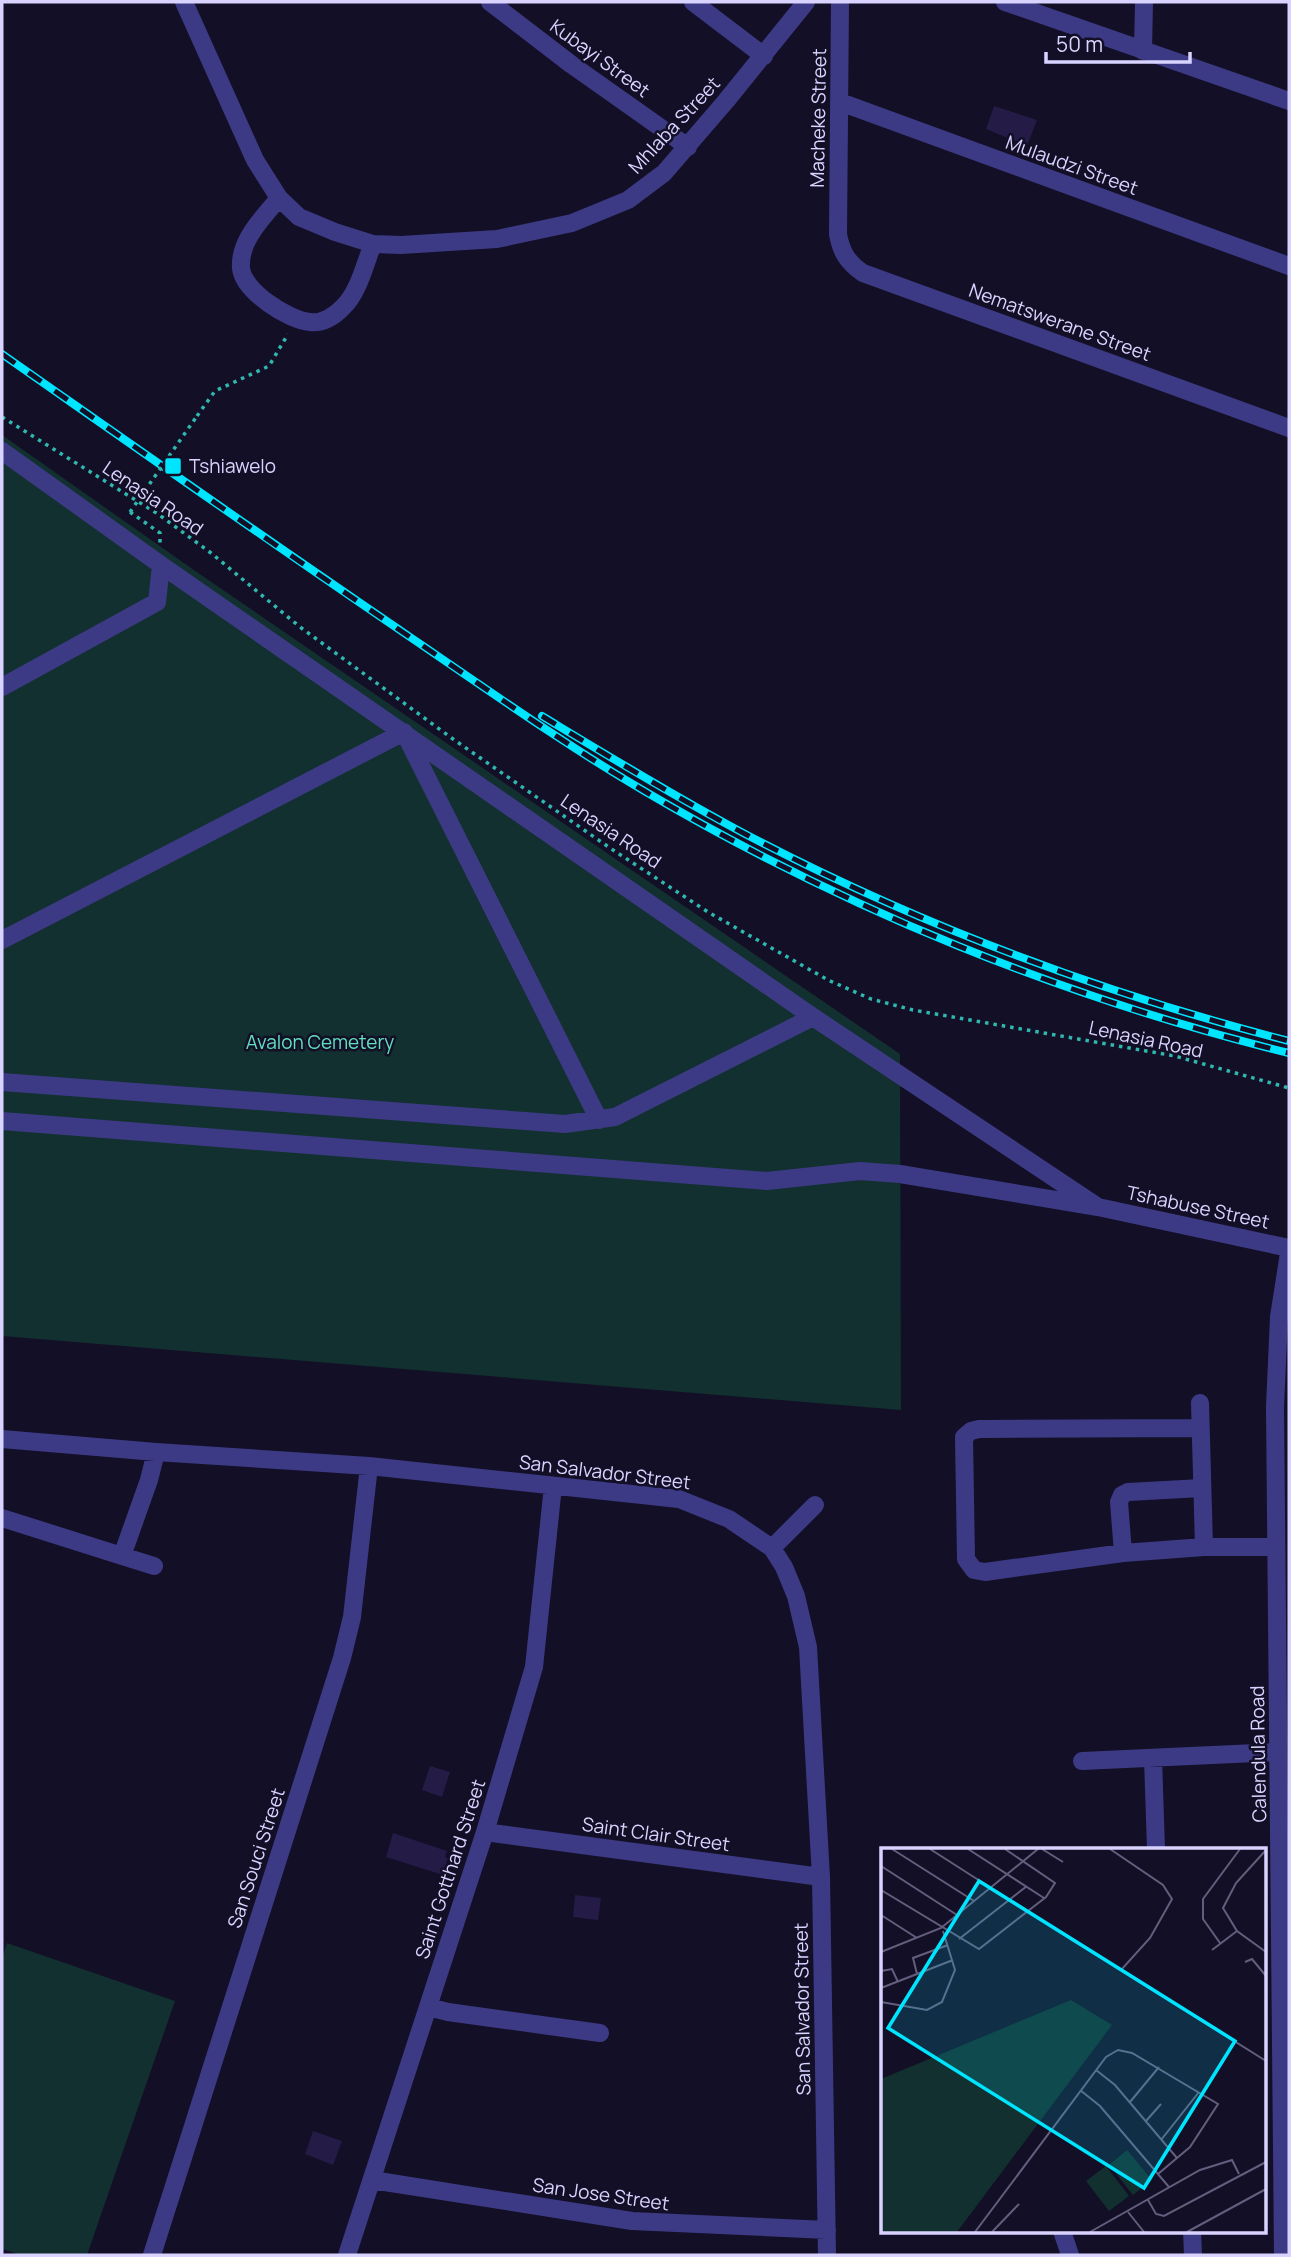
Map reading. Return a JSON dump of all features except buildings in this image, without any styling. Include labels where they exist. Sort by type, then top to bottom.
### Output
[{"type":"street","name":"Mhlaba Street","points":[[184,2],[255,160],[279,198],[299,217],[373,244],[452,243],[497,239],[572,223],[637,195],[664,173],[688,147],[806,2]]},
{"type":"street","name":"Kubayi Street","points":[[490,2],[572,65],[688,147]]},
{"type":"street","points":[[693,2],[764,56]]},
{"type":"street","name":"Macheke Street","points":[[838,234],[839,2]]},
{"type":"street","points":[[1005,2],[1289,102]]},
{"type":"street","points":[[1143,51],[1144,2]]},
{"type":"street","name":"Mulaudzi Street","points":[[840,102],[1289,266]]},
{"type":"street","points":[[279,198],[256,226],[245,245],[241,269],[247,284],[268,303],[297,319],[311,323],[326,320],[344,307],[373,244]]},
{"type":"street","name":"Nematswerane Street","points":[[838,234],[843,254],[863,273],[1289,428]]},
{"type":"street","points":[[2,451],[161,565],[813,1017],[1098,1207]]},
{"type":"street","points":[[2,687],[157,602],[161,565]]},
{"type":"street","points":[[2,940],[404,732]]},
{"type":"street","points":[[404,732],[599,1120]]},
{"type":"street","points":[[2,1082],[565,1125],[615,1117],[813,1017]]},
{"type":"street","name":"Tshabuse Street","points":[[2,1121],[766,1181],[860,1171],[900,1174],[1098,1207],[1289,1250]]},
{"type":"street","name":"Calendula Road","points":[[1283,2255],[1286,2231],[1285,1826],[1278,1752],[1283,1624],[1275,1407],[1277,1341],[1289,1250]]},
{"type":"street","points":[[1200,1403],[1204,1547]]},
{"type":"street","points":[[1200,1429],[979,1429],[971,1432],[964,1437],[966,1559],[974,1570],[985,1572],[1123,1553],[1204,1547],[1281,1553]]},
{"type":"street","name":"San Salvador Street","points":[[2,1439],[369,1466],[679,1499],[729,1519],[772,1548],[793,1589],[806,1630],[821,1877],[827,2255]]},
{"type":"street","points":[[122,1556],[156,1452]]},
{"type":"street","name":"San Souci Street","points":[[152,2255],[342,1658],[352,1617],[369,1466]]},
{"type":"street","name":"Saint Gotthard Street","points":[[347,2255],[485,1832],[534,1667],[553,1486]]},
{"type":"street","points":[[1123,1553],[1119,1502],[1122,1495],[1128,1492],[1202,1488]]},
{"type":"street","points":[[772,1548],[815,1505]]},
{"type":"street","points":[[2,1518],[154,1566]]},
{"type":"street","points":[[1082,1762],[1278,1752]]},
{"type":"street","points":[[1153,1758],[1156,1848]]},
{"type":"street","name":"Saint Clair Street","points":[[485,1832],[821,1877]]},
{"type":"street","points":[[428,2007],[600,2033]]},
{"type":"street","name":"San Jose Street","points":[[372,2180],[632,2221],[827,2230]]},
{"type":"street","points":[[1062,2232],[1070,2255]]},
{"type":"street","points":[[1192,2232],[1193,2255]]},
{"type":"path","points":[[160,533],[130,512],[215,391],[269,366],[297,319]]},
{"type":"path","name":"Lenasia Road","points":[[2,417],[158,514],[211,553],[300,628],[610,848],[708,912],[828,980],[871,999],[913,1010],[1175,1056],[1289,1088]]},
{"type":"green space","name":"Avalon Cemetery","points":[[2,435],[191,568],[900,1054],[901,1410],[2,1336]]},
{"type":"green space","points":[[7,1943],[175,2001],[87,2255],[21,2255],[2,2249],[2,1958]]},
{"type":"railway","points":[[2,354],[526,716],[616,774],[722,835],[799,874],[958,946],[1122,1005],[1289,1053]]},
{"type":"railway","points":[[542,716],[721,821],[812,868],[878,898],[1012,954],[1080,978],[1149,1001],[1289,1041]]},
{"type":"place","name":"Tshiawelo","points":[[173,466]]}]
